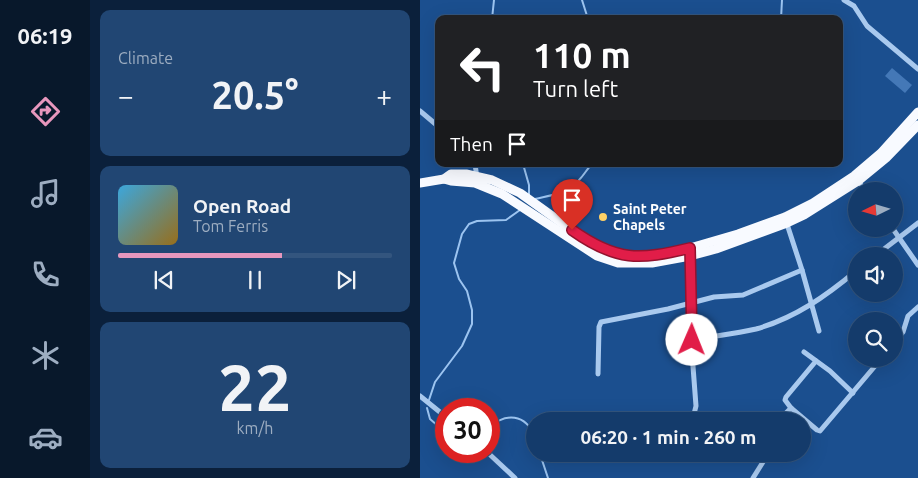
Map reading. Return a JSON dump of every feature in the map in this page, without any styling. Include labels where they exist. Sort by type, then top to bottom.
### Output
[{"type":"highway","points":[[856,178],[918,112]]},
{"type":"highway","points":[[476,180],[541,214],[587,241],[621,256],[652,256],[690,252],[738,234],[786,220],[886,158],[918,125]]},
{"type":"highway","points":[[420,183],[444,179],[451,182],[476,180],[507,186],[520,193],[541,214]]},
{"type":"street","points":[[844,0],[854,6],[867,26],[918,69]]},
{"type":"street","points":[[420,111],[435,124]]},
{"type":"street","points":[[475,167],[476,180]]},
{"type":"street","points":[[856,178],[859,182]]},
{"type":"street","points":[[786,220],[819,331]]},
{"type":"street","points":[[903,234],[918,223]]},
{"type":"street","points":[[886,247],[898,238]]},
{"type":"street","points":[[900,238],[918,265]]},
{"type":"street","points":[[690,252],[695,410],[693,412]]},
{"type":"street","points":[[598,374],[599,326],[601,322],[692,303],[714,296],[743,295],[802,270]]},
{"type":"street","points":[[692,340],[754,329],[770,324],[811,306],[848,277]]},
{"type":"street","points":[[903,332],[908,316],[918,307]]},
{"type":"street","points":[[804,352],[854,393]]},
{"type":"street","points":[[816,361],[786,397],[786,402],[820,431],[875,367]]},
{"type":"street","points":[[420,396],[435,408]]},
{"type":"street","points":[[787,412],[791,408]]},
{"type":"street","points":[[753,478],[763,462]]},
{"type":"street","points":[[499,463],[515,478]]},
{"type":"building","points":[[892,68],[912,85],[905,93],[885,76]]},
{"type":"waterway","points":[[492,15],[494,0]]},
{"type":"waterway","points":[[582,0],[587,15]]},
{"type":"waterway","points":[[781,15],[782,0]]},
{"type":"waterway","points":[[524,167],[529,185],[529,196]]},
{"type":"waterway","points":[[535,199],[570,188],[575,185],[590,167]]},
{"type":"waterway","points":[[429,400],[435,382],[462,346],[472,324],[472,310],[467,291],[459,279],[454,263],[462,234],[469,224],[477,221],[506,220],[520,210]]},
{"type":"waterway","points":[[427,408],[430,419],[435,423]]},
{"type":"waterway","points":[[500,420],[515,418],[526,423]]},
{"type":"waterway","points":[[543,462],[548,478]]},
{"type":"place","name":"Saint Peter Chapels","points":[[603,217]]},
{"type":"route","points":[[572,230],[600,248],[621,256],[652,256],[690,248],[692,340]]}]
